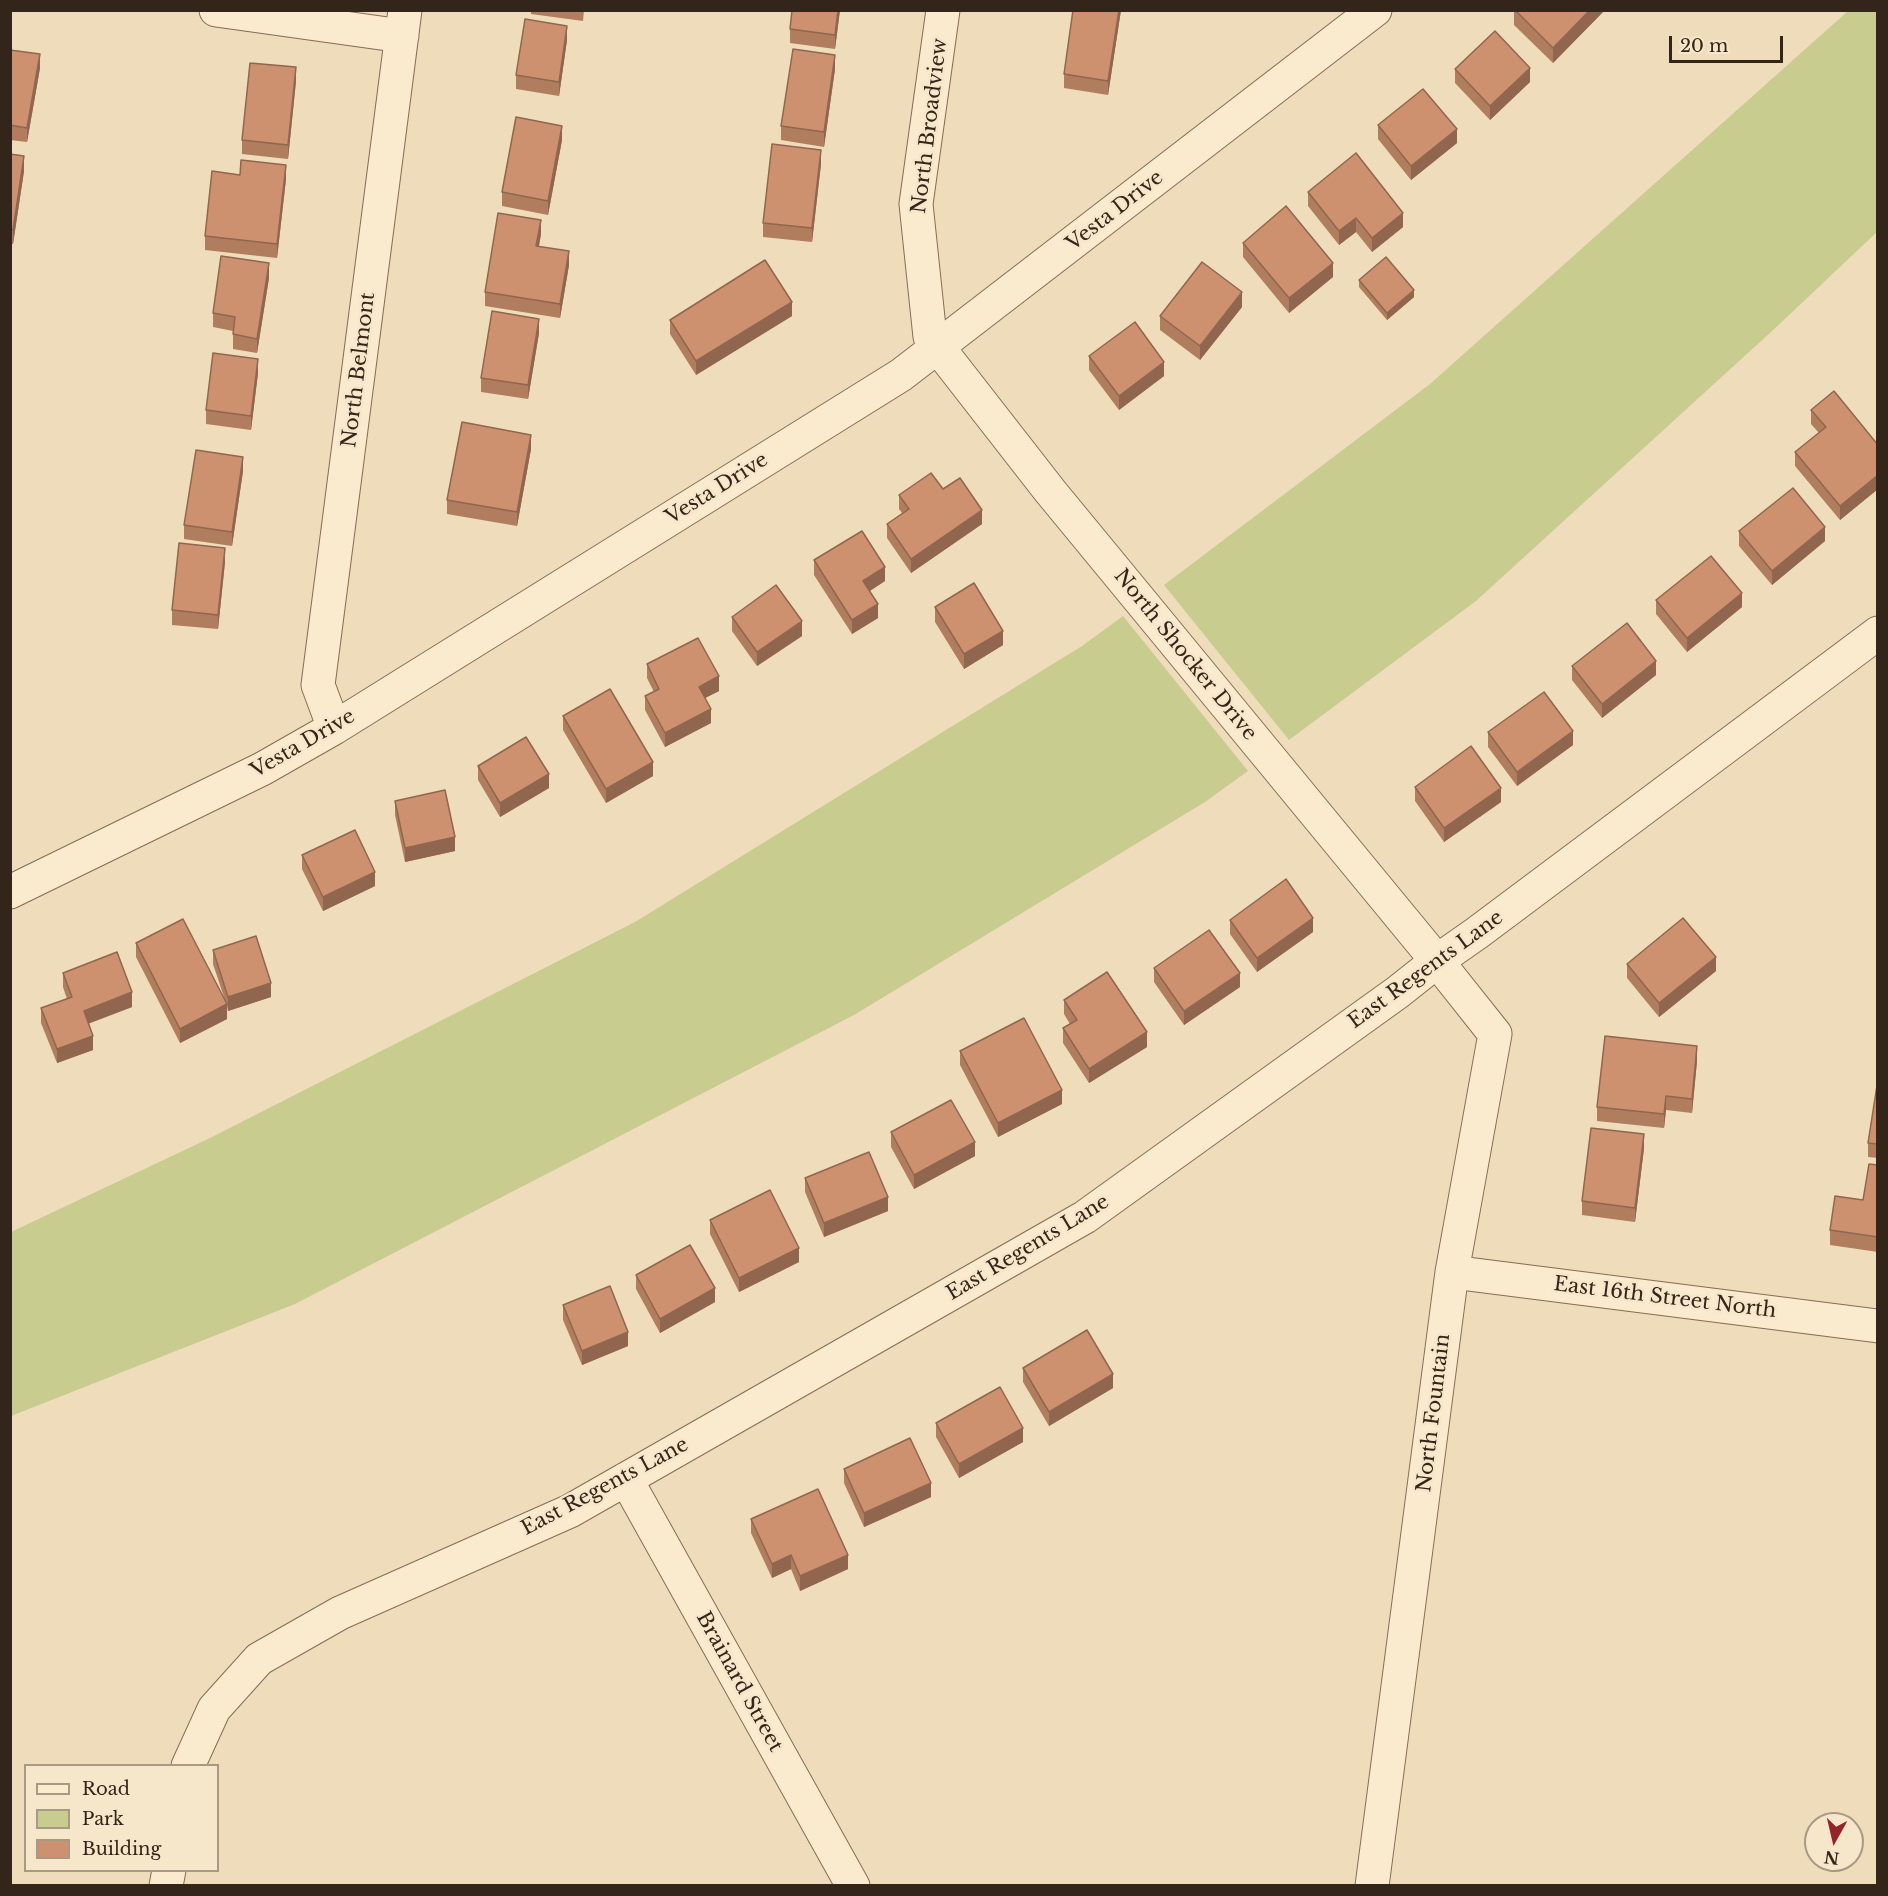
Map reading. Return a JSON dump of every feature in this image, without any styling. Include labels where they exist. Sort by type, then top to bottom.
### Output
[{"type":"street","points":[[216,10],[404,23]]},
{"type":"street","name":"North Broadview","points":[[938,346],[930,337],[916,204],[943,10]]},
{"type":"street","name":"Vesta Drive","points":[[10,892],[262,769],[334,728],[901,375],[1375,10]]},
{"type":"street","name":"North Belmont","points":[[334,728],[318,685],[404,23]]},
{"type":"street","name":"North Shocker Drive","points":[[938,346],[1050,491],[1437,961]]},
{"type":"street","name":"East Regents Lane","points":[[189,1764],[214,1709],[259,1659],[340,1613],[570,1511],[1085,1217],[1398,992],[1878,633]]},
{"type":"street","name":"North Fountain","points":[[1372,1886],[1452,1272],[1494,1034],[1437,961]]},
{"type":"street","name":"East 16th Street North","points":[[1452,1272],[1878,1326]]},
{"type":"street","name":"Brainard Street","points":[[626,1479],[853,1886]]},
{"type":"green space","points":[[1848,11],[1877,11],[1877,232],[1771,332],[1476,601],[1289,740],[1164,585],[1430,384]]},
{"type":"green space","points":[[1123,616],[1248,771],[1205,802],[854,1015],[295,1304],[11,1416],[11,1232],[210,1138],[635,922],[1082,646]]},
{"type":"building","points":[[792,10],[838,10],[835,35],[790,29]]},
{"type":"building","points":[[1073,10],[1119,10],[1108,81],[1064,74]]},
{"type":"building","points":[[1515,10],[1590,10],[1553,48]]},
{"type":"building","points":[[525,19],[567,26],[559,82],[516,75]]},
{"type":"building","points":[[1495,31],[1530,68],[1490,106],[1455,69]]},
{"type":"building","points":[[793,49],[835,55],[824,132],[781,126]]},
{"type":"building","points":[[10,50],[40,54],[27,128],[10,125]]},
{"type":"building","points":[[250,63],[296,67],[288,145],[242,140]]},
{"type":"building","points":[[1423,89],[1457,129],[1411,166],[1378,125]]},
{"type":"building","points":[[516,117],[562,126],[548,201],[502,192]]},
{"type":"building","points":[[772,144],[821,150],[812,228],[763,223]]},
{"type":"building","points":[[1356,153],[1403,213],[1372,238],[1356,218],[1339,231],[1308,192]]},
{"type":"building","points":[[10,154],[24,156],[13,230],[10,230]]},
{"type":"building","points":[[241,160],[286,165],[277,244],[205,236],[212,171],[240,175]]},
{"type":"building","points":[[1286,206],[1333,263],[1289,298],[1243,243]]},
{"type":"building","points":[[498,213],[541,220],[536,246],[569,251],[560,304],[485,292]]},
{"type":"building","points":[[221,256],[269,263],[257,339],[233,334],[235,317],[213,313]]},
{"type":"building","points":[[1386,257],[1414,290],[1387,313],[1359,280]]},
{"type":"building","points":[[765,260],[792,302],[696,361],[670,320]]},
{"type":"building","points":[[1202,262],[1242,292],[1200,346],[1160,316]]},
{"type":"building","points":[[492,311],[539,319],[528,385],[481,378]]},
{"type":"building","points":[[1135,322],[1164,362],[1119,396],[1089,356]]},
{"type":"building","points":[[213,353],[258,359],[251,416],[206,410]]},
{"type":"building","points":[[1834,391],[1878,445],[1878,475],[1840,506],[1795,452],[1826,427],[1811,410]]},
{"type":"building","points":[[462,422],[531,435],[517,512],[447,500]]},
{"type":"building","points":[[196,450],[243,457],[232,532],[184,525]]},
{"type":"building","points":[[931,473],[943,489],[960,478],[982,510],[911,559],[887,524],[909,509],[899,495]]},
{"type":"building","points":[[1793,488],[1825,527],[1772,571],[1739,531]]},
{"type":"building","points":[[862,531],[885,567],[863,581],[878,604],[852,620],[814,560]]},
{"type":"building","points":[[179,543],[225,548],[218,615],[172,610]]},
{"type":"building","points":[[1711,556],[1742,593],[1687,638],[1656,600]]},
{"type":"building","points":[[974,583],[1003,631],[964,654],[935,607]]},
{"type":"building","points":[[776,585],[802,621],[757,652],[732,617]]},
{"type":"building","points":[[1627,623],[1656,661],[1602,704],[1572,666]]},
{"type":"building","points":[[698,638],[719,676],[699,687],[711,709],[665,733],[645,696],[659,689],[647,664]]},
{"type":"building","points":[[610,689],[653,762],[606,789],[563,716]]},
{"type":"building","points":[[1544,692],[1573,731],[1517,772],[1488,732]]},
{"type":"building","points":[[526,737],[549,774],[500,803],[478,766]]},
{"type":"building","points":[[1471,746],[1501,788],[1444,828],[1415,787]]},
{"type":"building","points":[[445,790],[455,837],[405,848],[395,801]]},
{"type":"building","points":[[355,830],[375,872],[323,897],[302,855]]},
{"type":"building","points":[[1286,879],[1313,918],[1257,958],[1230,920]]},
{"type":"building","points":[[1683,918],[1716,957],[1659,1003],[1627,964]]},
{"type":"building","points":[[183,919],[227,1004],[180,1029],[136,943]]},
{"type":"building","points":[[1209,930],[1240,973],[1184,1011],[1154,968]]},
{"type":"building","points":[[256,936],[271,983],[228,997],[213,950]]},
{"type":"building","points":[[117,952],[132,992],[84,1011],[93,1036],[57,1049],[41,1008],[72,997],[63,973]]},
{"type":"building","points":[[1107,972],[1147,1032],[1089,1069],[1063,1028],[1077,1020],[1064,1000]]},
{"type":"building","points":[[1024,1018],[1062,1090],[998,1123],[960,1051]]},
{"type":"building","points":[[1605,1036],[1697,1046],[1692,1099],[1666,1096],[1664,1114],[1597,1107]]},
{"type":"building","points":[[1878,1079],[1878,1144],[1868,1143]]},
{"type":"building","points":[[951,1100],[975,1142],[914,1175],[891,1132]]},
{"type":"building","points":[[1591,1128],[1644,1134],[1635,1208],[1582,1201]]},
{"type":"building","points":[[869,1152],[888,1197],[824,1223],[805,1178]]},
{"type":"building","points":[[1869,1164],[1878,1165],[1878,1237],[1830,1230],[1835,1196],[1863,1200]]},
{"type":"building","points":[[770,1190],[799,1248],[739,1278],[710,1220]]},
{"type":"building","points":[[690,1245],[715,1288],[660,1319],[636,1275]]},
{"type":"building","points":[[610,1286],[628,1332],[582,1351],[563,1305]]},
{"type":"building","points":[[1087,1330],[1113,1374],[1049,1412],[1023,1368]]},
{"type":"building","points":[[1000,1387],[1023,1428],[959,1464],[936,1423]]},
{"type":"building","points":[[910,1438],[931,1483],[864,1513],[844,1469]]},
{"type":"building","points":[[818,1489],[848,1555],[800,1576],[791,1555],[772,1564],[751,1519]]}]
